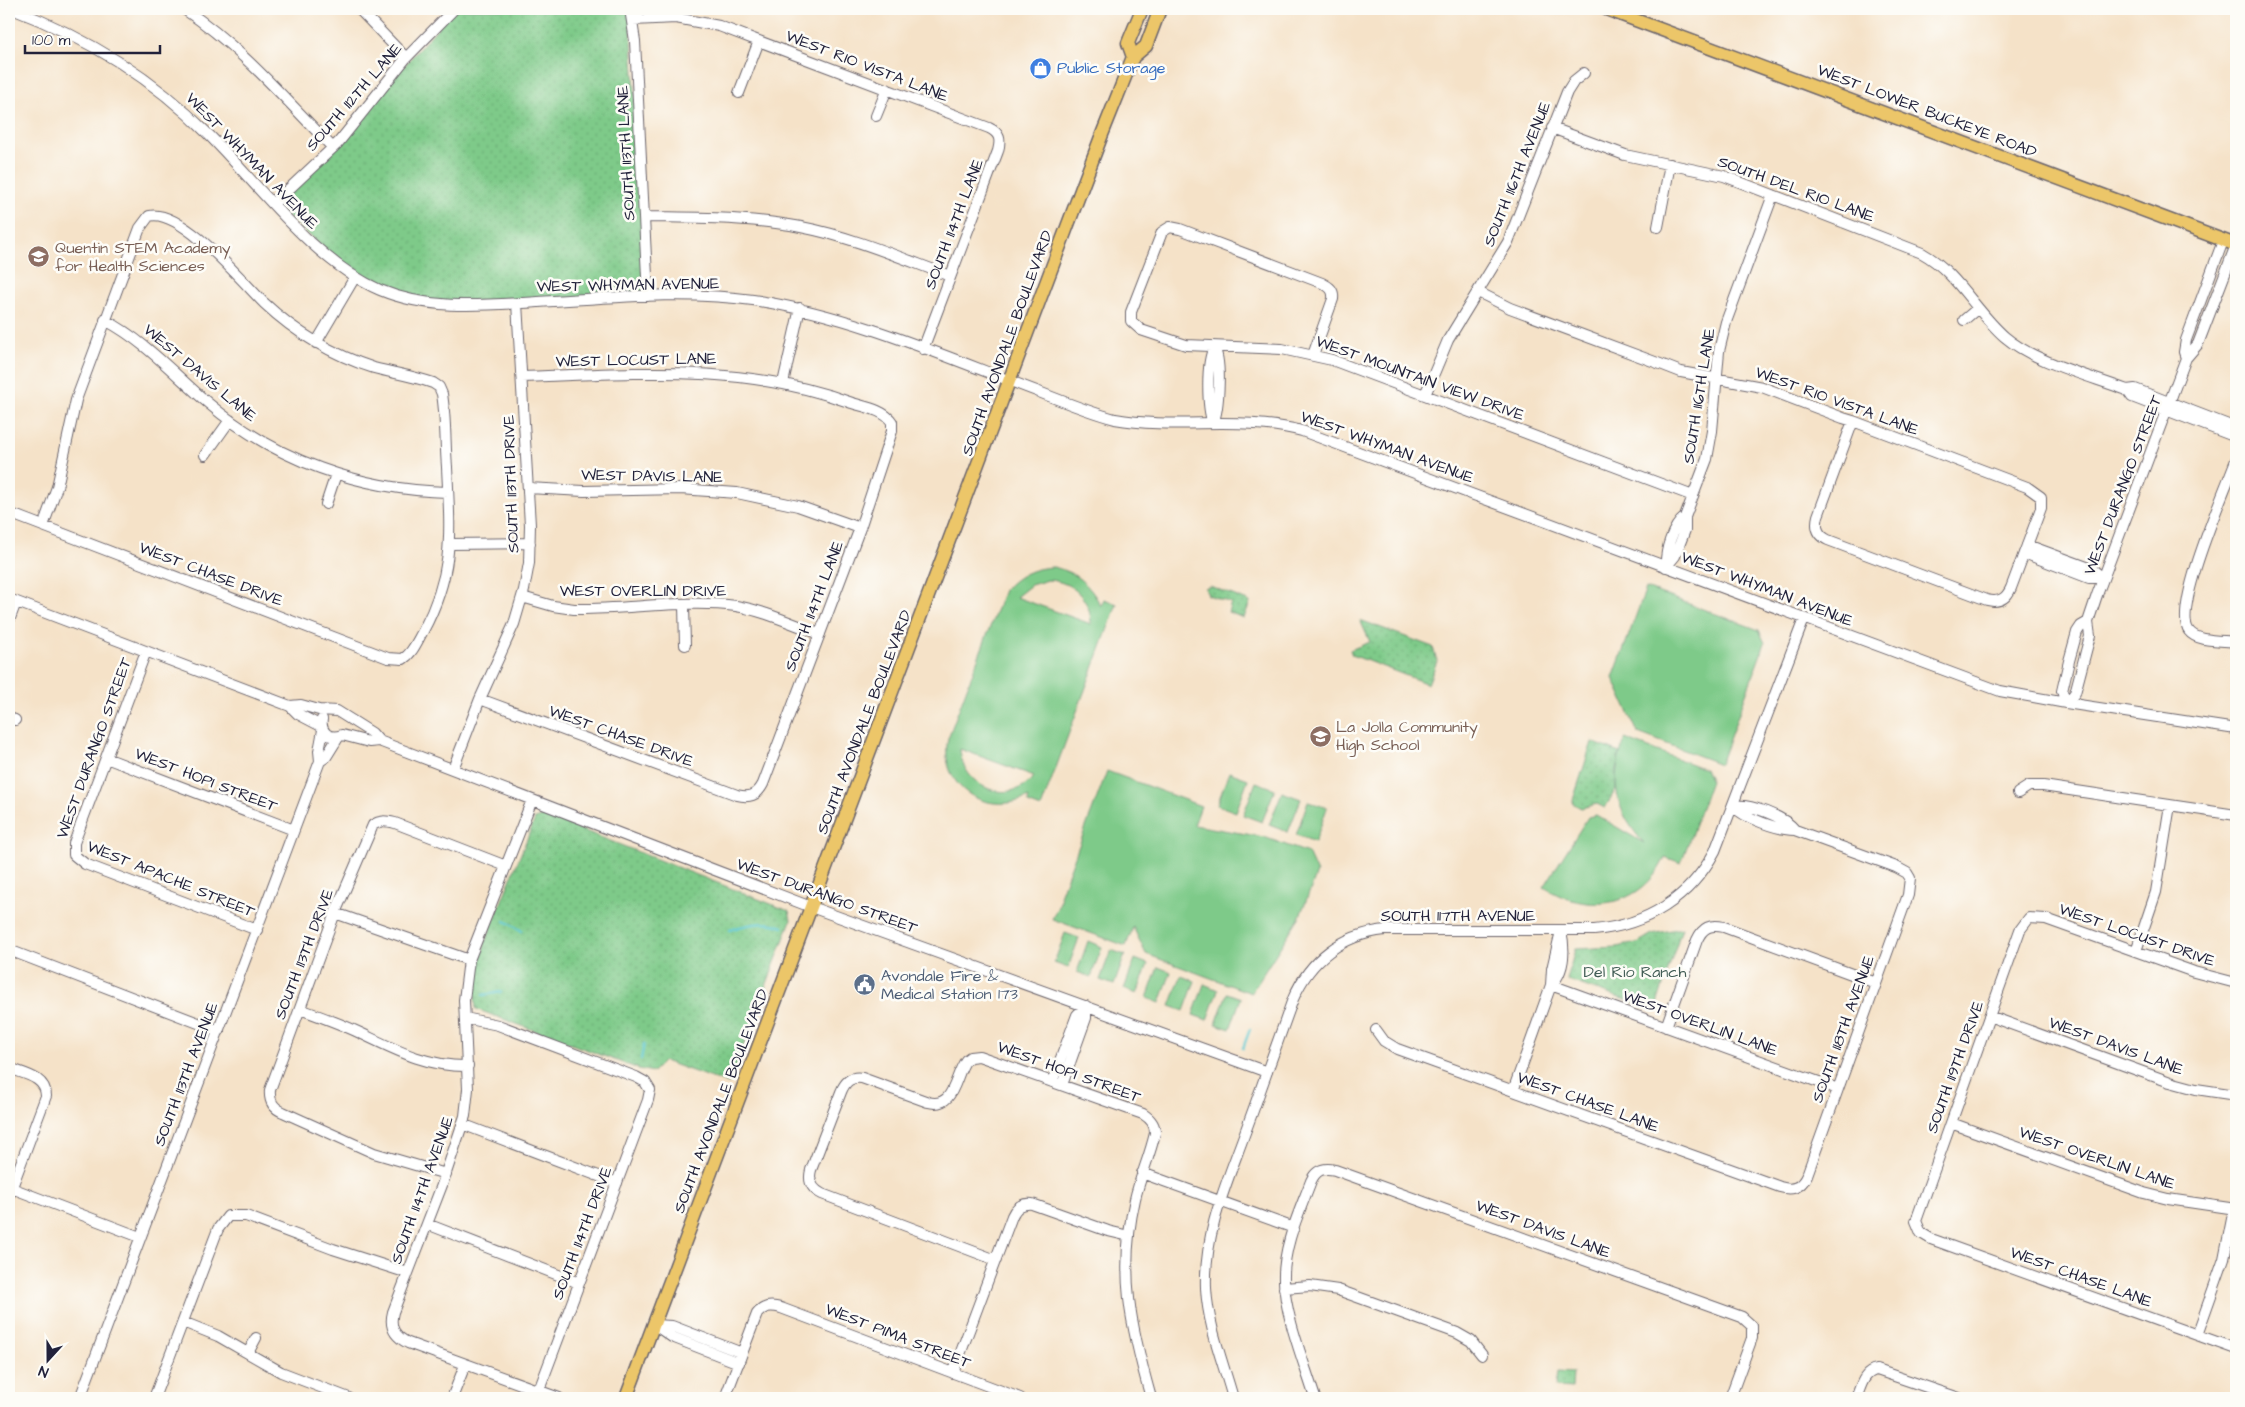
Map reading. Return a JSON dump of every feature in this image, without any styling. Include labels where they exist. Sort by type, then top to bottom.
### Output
[{"type":"main road","name":"SOUTH AVONDALE BOULEVARD","points":[[1133,58],[1128,43],[1142,9]]},
{"type":"main road","name":"SOUTH AVONDALE BOULEVARD","points":[[626,1398],[1101,137],[1133,58],[1146,46],[1160,9]]},
{"type":"main road","name":"WEST LOWER BUCKEYE ROAD","points":[[1606,9],[2232,244]]},
{"type":"street","name":"WEST WHYMAN AVENUE","points":[[12,9],[80,38],[122,63],[152,84],[195,121],[318,250],[355,277],[381,290],[419,302],[459,305],[648,296],[728,298],[800,308],[856,324],[1115,419],[1140,422],[1265,424],[1302,431],[1990,688],[2015,695],[2236,729]]},
{"type":"street","points":[[184,9],[211,27],[252,63],[333,148]]},
{"type":"street","points":[[359,9],[406,58]]},
{"type":"street","name":"SOUTH 112TH LANE","points":[[274,203],[333,148],[406,58],[454,9]]},
{"type":"street","name":"SOUTH 113TH LANE","points":[[630,9],[636,51],[648,296]]},
{"type":"street","name":"WEST RIO VISTA LANE","points":[[633,20],[665,17],[699,20],[989,128],[999,137]]},
{"type":"street","points":[[739,93],[759,41]]},
{"type":"street","name":"SOUTH 116TH AVENUE","points":[[1425,395],[1442,351],[1508,242],[1570,86],[1584,73]]},
{"type":"street","points":[[876,116],[887,89]]},
{"type":"street","name":"SOUTH DEL RIO LANE","points":[[1552,128],[1625,155],[1724,176],[1922,252],[1945,269],[2005,337],[2026,351],[2127,390],[2132,397],[2168,406]]},
{"type":"street","name":"SOUTH 114TH LANE","points":[[923,348],[998,151],[999,137]]},
{"type":"street","points":[[1658,227],[1670,164]]},
{"type":"street","name":"SOUTH 116TH LANE","points":[[1666,567],[1675,556],[1685,530],[1685,517],[1709,450],[1721,341],[1728,313],[1773,195]]},
{"type":"street","points":[[44,526],[57,487],[72,410],[140,228],[149,216],[164,217],[202,241],[274,312],[316,343],[360,363],[425,380],[439,387],[443,401],[450,544],[530,543]]},
{"type":"street","points":[[645,217],[746,220],[802,228],[856,241],[950,276]]},
{"type":"street","name":"WEST MOUNTAIN VIEW DRIVE","points":[[1312,355],[1331,304],[1333,291],[1322,283],[1180,229],[1165,229],[1158,240],[1132,307],[1131,321],[1137,328],[1186,345],[1214,348],[1270,348],[1312,355],[1425,395],[1693,496]]},
{"type":"street","name":"WEST DURANGO STREET","points":[[2066,703],[2075,693],[2090,636],[2088,622],[2103,578],[2186,358],[2184,352],[2186,340],[2232,244]]},
{"type":"street","points":[[316,343],[355,277]]},
{"type":"street","name":"WEST RIO VISTA LANE","points":[[1478,292],[1510,308],[1663,366],[1762,388],[2027,487],[2041,497],[2041,508],[2026,549]]},
{"type":"street","name":"SOUTH 113TH DRIVE","points":[[453,769],[480,699],[510,634],[522,598],[529,563],[528,488],[517,303]]},
{"type":"street","points":[[783,383],[800,308]]},
{"type":"street","points":[[1964,320],[1978,308]]},
{"type":"street","name":"WEST DAVIS LANE","points":[[105,320],[144,344],[230,420],[282,452],[336,474],[385,486],[448,492]]},
{"type":"street","points":[[1213,423],[1218,410],[1218,359],[1214,348]]},
{"type":"street","name":"WEST LOCUST LANE","points":[[522,377],[692,372],[740,376],[783,383],[842,399],[882,413],[892,422]]},
{"type":"street","points":[[2168,406],[2236,428]]},
{"type":"street","points":[[2168,406],[2236,437]]},
{"type":"street","points":[[204,455],[230,420]]},
{"type":"street","points":[[1853,421],[1818,516],[1817,530],[1828,540],[1987,600],[2002,600],[2011,588],[2026,549],[2092,569],[2103,578]]},
{"type":"street","name":"SOUTH 114TH LANE","points":[[752,796],[763,784],[860,528],[891,436],[892,422]]},
{"type":"street","points":[[2236,460],[2232,485],[2190,585],[2185,618],[2188,631],[2200,638],[2236,642]]},
{"type":"street","points":[[326,504],[336,474]]},
{"type":"street","name":"WEST DAVIS LANE","points":[[528,488],[593,491],[680,489],[737,493],[798,506],[860,528]]},
{"type":"street","name":"WEST CHASE DRIVE","points":[[9,513],[388,658],[403,659],[414,647],[437,602],[446,575],[450,544]]},
{"type":"street","name":"WEST OVERLIN DRIVE","points":[[522,598],[574,609],[684,605],[721,605],[747,608],[820,634]]},
{"type":"street","points":[[9,621],[12,600]]},
{"type":"street","name":"WEST DURANGO STREET","points":[[12,600],[290,706]]},
{"type":"street","points":[[684,605],[685,645]]},
{"type":"street","name":"SOUTH 117TH AVENUE","points":[[1234,1398],[1212,1327],[1207,1295],[1207,1261],[1212,1228],[1220,1201],[1300,984],[1322,957],[1343,942],[1368,932],[1385,930],[1594,930],[1625,925],[1646,917],[1670,904],[1690,886],[1710,862],[1804,619]]},
{"type":"street","name":"WEST DURANGO STREET","points":[[74,855],[74,842],[146,651]]},
{"type":"street","name":"WEST CHASE DRIVE","points":[[480,699],[737,795],[752,796]]},
{"type":"street","points":[[290,706],[301,705],[337,711],[372,733],[379,741]]},
{"type":"street","points":[[290,706],[298,714],[322,728],[328,736],[356,738],[369,742],[379,741]]},
{"type":"street","points":[[322,728],[324,716],[332,711]]},
{"type":"street","points":[[340,736],[347,726],[345,716]]},
{"type":"street","name":"SOUTH 113TH AVENUE","points":[[80,1398],[220,1031],[320,761],[319,751],[322,728]]},
{"type":"street","name":"SOUTH 113TH AVENUE","points":[[320,761],[326,757],[340,736]]},
{"type":"street","name":"WEST DURANGO STREET","points":[[379,741],[812,907],[1267,1072]]},
{"type":"street","name":"WEST HOPI STREET","points":[[106,758],[294,830]]},
{"type":"street","points":[[2018,793],[2029,786],[2043,786],[2236,815]]},
{"type":"street","name":"SOUTH 114TH AVENUE","points":[[465,1365],[408,1343],[397,1336],[393,1331],[393,1312],[446,1174],[468,1098],[465,990],[469,960],[532,800]]},
{"type":"street","name":"SOUTH 118TH AVENUE","points":[[1733,806],[1743,805],[1782,819],[1795,830],[1896,867],[1907,873],[1910,878],[1910,890],[1807,1175],[1797,1188]]},
{"type":"street","points":[[2136,951],[2156,892],[2170,805]]},
{"type":"street","name":"SOUTH 113TH DRIVE","points":[[446,1174],[364,1150],[278,1110],[271,1101],[272,1084],[335,912],[367,835],[377,822],[395,823],[506,866]]},
{"type":"street","name":"WEST APACHE STREET","points":[[74,855],[85,864],[257,930]]},
{"type":"street","points":[[335,912],[469,960]]},
{"type":"street","name":"WEST LOCUST DRIVE","points":[[2029,918],[2046,919],[2202,975],[2236,983]]},
{"type":"street","name":"SOUTH 119TH DRIVE","points":[[1918,1229],[1917,1216],[2020,930],[2029,918]]},
{"type":"street","points":[[1666,1027],[1697,940],[1706,927],[1724,928],[1876,983]]},
{"type":"street","points":[[1514,1091],[1551,985],[1552,969],[1561,930]]},
{"type":"street","points":[[9,950],[220,1031]]},
{"type":"street","name":"WEST OVERLIN LANE","points":[[1551,985],[1838,1089]]},
{"type":"street","points":[[1057,1084],[1077,1015],[1086,1006]]},
{"type":"street","points":[[300,1009],[339,1023],[414,1058],[444,1066],[468,1066]]},
{"type":"street","name":"WEST DAVIS LANE","points":[[1989,1016],[2170,1082],[2196,1089],[2236,1095]]},
{"type":"street","name":"SOUTH 114TH DRIVE","points":[[465,1018],[498,1025],[636,1077],[649,1085],[648,1100],[539,1390]]},
{"type":"street","name":"WEST CHASE LANE","points":[[1376,1030],[1384,1041],[1397,1049],[1780,1187],[1797,1188]]},
{"type":"street","name":"WEST HOPI STREET","points":[[996,1260],[822,1194],[811,1184],[811,1170],[841,1092],[851,1078],[867,1079],[928,1102],[943,1102],[950,1096],[961,1068],[970,1057],[984,1057],[1143,1114],[1154,1124],[1155,1133],[1142,1173]]},
{"type":"street","points":[[9,1068],[36,1078],[46,1090],[44,1102],[10,1190],[140,1237]]},
{"type":"street","name":"WEST OVERLIN LANE","points":[[1951,1123],[2150,1194],[2235,1209]]},
{"type":"street","points":[[462,1124],[617,1183]]},
{"type":"street","name":"WEST DAVIS LANE","points":[[1294,1228],[1311,1181],[1320,1170],[1335,1170],[1728,1311],[1742,1317],[1752,1326],[1752,1338],[1730,1398]]},
{"type":"street","points":[[1151,1398],[1135,1341],[1128,1305],[1129,1236],[1142,1173],[1294,1228],[1286,1254],[1284,1288],[1286,1302],[1315,1398]]},
{"type":"street","points":[[953,1373],[1014,1212],[1021,1205],[1037,1206],[1129,1236]]},
{"type":"street","points":[[2197,1335],[2224,1259],[2235,1209]]},
{"type":"street","points":[[154,1398],[218,1229],[228,1216],[246,1216],[339,1251],[408,1273]]},
{"type":"street","points":[[427,1224],[579,1283]]},
{"type":"street","name":"WEST CHASE LANE","points":[[1918,1229],[1930,1238],[2236,1349]]},
{"type":"street","points":[[1284,1288],[1319,1286],[1348,1294],[1457,1332],[1471,1341],[1482,1355]]},
{"type":"street","name":"WEST PIMA STREET","points":[[741,1358],[755,1319],[764,1307],[781,1308],[1020,1398]]},
{"type":"street","points":[[183,1322],[218,1336],[281,1372],[349,1398]]},
{"type":"street","points":[[654,1325],[672,1326],[741,1358],[725,1398]]},
{"type":"street","points":[[248,1353],[256,1338]]},
{"type":"street","points":[[452,1398],[465,1365],[559,1398]]},
{"type":"street","points":[[1856,1398],[1865,1377],[1872,1370],[1887,1371],[1959,1398]]},
{"type":"green space","points":[[454,9],[630,9],[648,296],[431,304],[355,277],[274,203],[326,155]]},
{"type":"green space","points":[[1053,567],[1069,572],[1082,580],[1101,606],[1104,599],[1117,604],[1041,808],[1028,803],[1029,797],[1013,802],[997,803],[982,800],[969,794],[958,784],[950,771],[947,756],[948,738],[1004,590],[1026,573]],"holes":[[[1048,580],[1065,584],[1084,599],[1088,607],[1091,624],[1016,597],[1031,585]],[[960,749],[1034,776],[1034,777],[1023,786],[1012,791],[988,789],[969,774],[963,762]]]},
{"type":"green space","points":[[1210,586],[1250,602],[1244,618],[1228,612],[1231,603],[1208,595],[1205,588]]},
{"type":"green space","points":[[1646,588],[1759,630],[1765,643],[1720,764],[1638,733],[1613,678]]},
{"type":"green space","points":[[1360,620],[1433,647],[1437,661],[1428,684],[1352,655],[1350,650],[1370,642]]},
{"type":"green space","points":[[1625,739],[1705,769],[1711,781],[1681,863],[1665,857],[1655,874],[1643,887],[1629,896],[1613,902],[1578,902],[1544,887],[1588,817],[1596,815],[1644,843],[1626,819],[1617,794],[1617,768]]},
{"type":"green space","points":[[1592,742],[1620,753],[1616,769],[1616,789],[1605,808],[1597,804],[1581,808],[1572,803]]},
{"type":"green space","points":[[1107,771],[1201,806],[1194,825],[1264,837],[1308,853],[1317,873],[1300,916],[1251,993],[1146,954],[1133,927],[1126,946],[1052,919],[1061,900],[1060,896]]},
{"type":"green space","points":[[1229,772],[1248,779],[1236,812],[1217,805]]},
{"type":"green space","points":[[1256,782],[1275,789],[1262,822],[1243,815]]},
{"type":"green space","points":[[1282,792],[1301,799],[1288,832],[1269,825]]},
{"type":"green space","points":[[1308,801],[1327,808],[1315,842],[1296,835]]},
{"type":"green space","points":[[544,815],[789,911],[791,920],[729,1084],[664,1061],[653,1072],[639,1069],[476,1009],[474,987],[485,942],[535,819]]},
{"type":"green space","name":"Del Rio Ranch","points":[[1682,928],[1655,1010],[1567,980],[1575,949],[1616,947],[1637,943],[1652,934]]},
{"type":"green space","points":[[1065,933],[1079,938],[1068,968],[1054,963]]},
{"type":"green space","points":[[1088,941],[1102,947],[1091,977],[1077,972]]},
{"type":"green space","points":[[1111,950],[1125,955],[1114,985],[1100,980]]},
{"type":"green space","points":[[1135,959],[1148,964],[1137,994],[1124,989]]},
{"type":"green space","points":[[1158,967],[1171,972],[1160,1003],[1147,998]]},
{"type":"green space","points":[[1181,976],[1195,981],[1184,1011],[1170,1006]]},
{"type":"green space","points":[[1204,984],[1218,990],[1207,1020],[1193,1015]]},
{"type":"green space","points":[[1227,993],[1241,998],[1230,1029],[1216,1024]]},
{"type":"green space","points":[[1558,1372],[1573,1373],[1572,1388],[1556,1387]]},
{"type":"waterway","points":[[505,921],[522,931]]},
{"type":"waterway","points":[[730,930],[757,924],[783,927]]},
{"type":"waterway","points":[[483,995],[501,992]]},
{"type":"waterway","points":[[1243,1048],[1250,1029]]},
{"type":"waterway","points":[[641,1059],[644,1044]]},
{"type":"place","name":"Public Storage","points":[[1041,68]]},
{"type":"place","name":"Quentin STEM Academy for Health Sciences","points":[[39,257]]},
{"type":"place","name":"La Jolla Community High School","points":[[1320,736]]},
{"type":"place","name":"Avondale Fire & Medical Station 173","points":[[865,985]]}]
